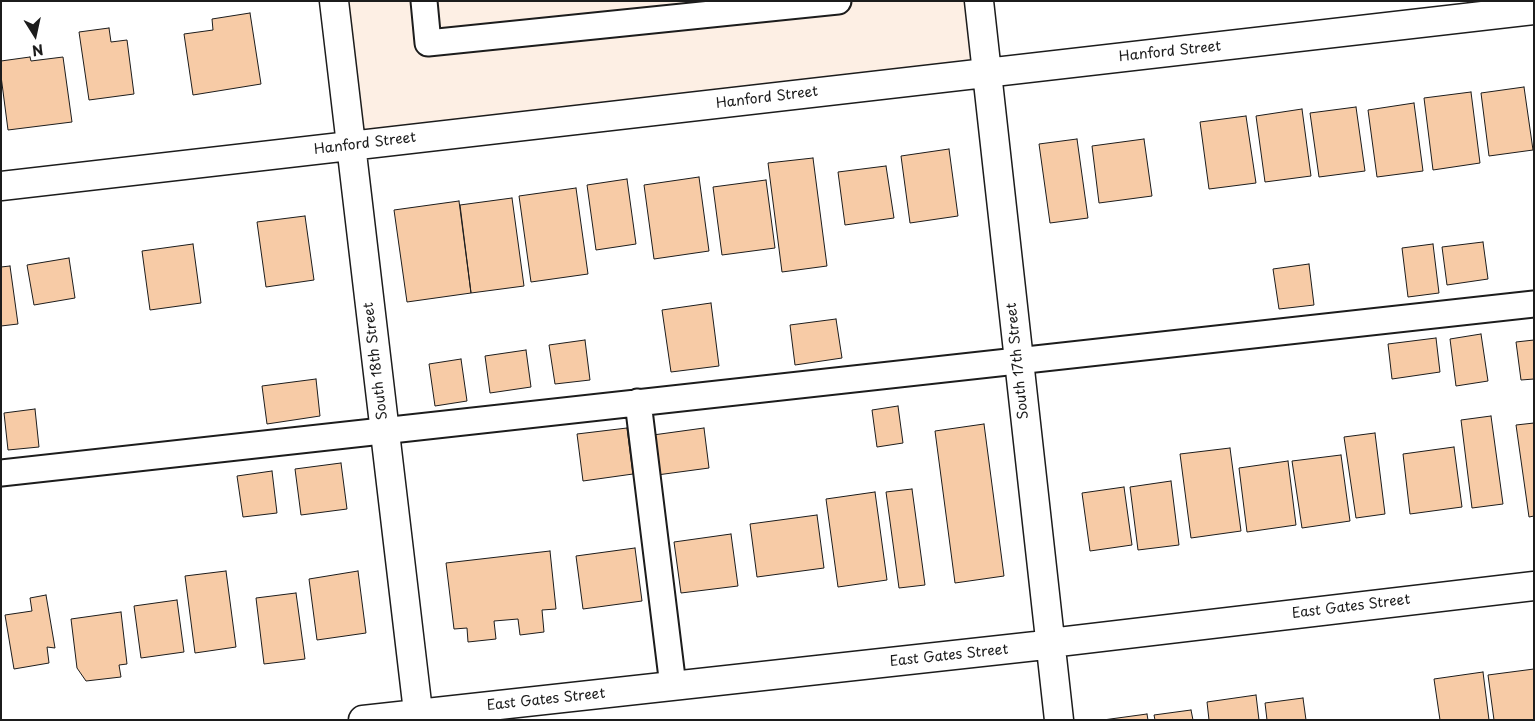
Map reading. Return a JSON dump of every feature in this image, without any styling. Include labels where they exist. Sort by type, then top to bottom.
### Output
[{"type":"street","name":"South 18th Street","points":[[334,1],[419,717]]},
{"type":"street","name":"South 17th Street","points":[[979,1],[1059,720]]},
{"type":"street","name":"Hanford Street","points":[[1,186],[1534,10]]},
{"type":"street","name":"East Gates Street","points":[[363,720],[419,717],[1534,586]]},
{"type":"lane","points":[[424,1],[428,43],[838,1]]},
{"type":"lane","points":[[1,473],[1534,304]]},
{"type":"lane","points":[[638,402],[673,686]]},
{"type":"shaded area","points":[[328,1],[980,1],[989,80],[344,150]]},
{"type":"building","points":[[250,13],[261,84],[193,95],[184,34],[213,30],[212,19]]},
{"type":"building","points":[[109,28],[111,42],[127,40],[134,94],[89,100],[79,32]]},
{"type":"building","points":[[30,57],[31,61],[63,57],[72,122],[8,130],[1,76],[1,61]]},
{"type":"building","points":[[1524,87],[1533,150],[1489,156],[1481,93]]},
{"type":"building","points":[[1471,92],[1480,163],[1433,170],[1424,98]]},
{"type":"building","points":[[1414,103],[1423,171],[1377,177],[1368,110]]},
{"type":"building","points":[[1356,107],[1365,171],[1319,177],[1310,113]]},
{"type":"building","points":[[1302,109],[1311,176],[1265,182],[1256,116]]},
{"type":"building","points":[[1246,116],[1256,183],[1209,189],[1200,122]]},
{"type":"building","points":[[1077,139],[1088,218],[1050,223],[1039,144]]},
{"type":"building","points":[[1144,139],[1152,196],[1099,203],[1092,146]]},
{"type":"building","points":[[949,149],[958,216],[910,223],[901,156]]},
{"type":"building","points":[[813,158],[827,266],[782,272],[768,163]]},
{"type":"building","points":[[886,166],[894,218],[845,225],[838,172]]},
{"type":"building","points":[[699,177],[709,251],[654,259],[644,185]]},
{"type":"building","points":[[627,179],[636,244],[596,250],[587,185]]},
{"type":"building","points":[[766,180],[775,248],[722,255],[713,187]]},
{"type":"building","points":[[576,188],[588,274],[531,282],[519,196]]},
{"type":"building","points":[[512,198],[524,286],[471,293],[460,205]]},
{"type":"building","points":[[459,201],[471,293],[407,302],[394,210]]},
{"type":"building","points":[[305,216],[314,280],[266,287],[257,222]]},
{"type":"building","points":[[1483,242],[1488,279],[1447,285],[1442,247]]},
{"type":"building","points":[[193,244],[201,303],[150,310],[142,251]]},
{"type":"building","points":[[1433,244],[1439,293],[1408,297],[1402,248]]},
{"type":"building","points":[[69,258],[75,298],[34,305],[27,265]]},
{"type":"building","points":[[1309,264],[1314,305],[1279,309],[1273,269]]},
{"type":"building","points":[[10,266],[18,324],[1,326],[1,267]]},
{"type":"building","points":[[711,303],[719,366],[671,372],[662,310]]},
{"type":"building","points":[[836,319],[842,358],[795,365],[790,325]]},
{"type":"building","points":[[1481,334],[1488,381],[1456,386],[1450,339]]},
{"type":"building","points":[[1436,338],[1440,372],[1392,379],[1388,344]]},
{"type":"building","points":[[585,340],[590,380],[555,384],[549,345]]},
{"type":"building","points":[[1534,340],[1534,379],[1521,380],[1516,342]]},
{"type":"building","points":[[526,350],[531,387],[490,393],[485,356]]},
{"type":"building","points":[[461,359],[467,401],[435,406],[429,364]]},
{"type":"building","points":[[316,379],[320,416],[267,424],[262,386]]},
{"type":"building","points":[[898,406],[903,443],[877,447],[872,410]]},
{"type":"building","points":[[35,409],[39,447],[8,450],[4,413]]},
{"type":"building","points":[[1491,416],[1503,504],[1472,508],[1461,420]]},
{"type":"building","points":[[1534,423],[1534,516],[1529,517],[1516,425]]},
{"type":"building","points":[[984,424],[1004,576],[955,583],[935,431]]},
{"type":"building","points":[[627,428],[633,474],[583,481],[577,434]]},
{"type":"building","points":[[704,428],[709,468],[657,475],[653,435]]},
{"type":"building","points":[[1375,433],[1385,514],[1356,518],[1344,437]]},
{"type":"building","points":[[1454,447],[1462,507],[1410,514],[1403,454]]},
{"type":"building","points":[[1230,448],[1241,531],[1191,538],[1180,454]]},
{"type":"building","points":[[1341,455],[1350,521],[1302,528],[1292,461]]},
{"type":"building","points":[[1288,461],[1296,525],[1247,532],[1239,468]]},
{"type":"building","points":[[341,463],[347,509],[301,515],[295,469]]},
{"type":"building","points":[[272,471],[277,513],[243,517],[237,476]]},
{"type":"building","points":[[1171,481],[1179,545],[1138,550],[1130,487]]},
{"type":"building","points":[[1124,487],[1132,545],[1090,551],[1082,493]]},
{"type":"building","points":[[912,489],[925,585],[899,588],[886,492]]},
{"type":"building","points":[[875,492],[887,580],[838,587],[826,499]]},
{"type":"building","points":[[817,515],[824,568],[757,577],[750,524]]},
{"type":"building","points":[[731,534],[738,586],[681,593],[674,542]]},
{"type":"building","points":[[635,548],[642,601],[583,609],[576,556]]},
{"type":"building","points":[[550,551],[556,609],[542,610],[544,632],[520,635],[518,619],[494,621],[496,639],[468,642],[467,628],[454,629],[446,563]]},
{"type":"building","points":[[226,571],[236,647],[195,653],[185,576]]},
{"type":"building","points":[[358,571],[366,633],[317,640],[309,579]]},
{"type":"building","points":[[296,593],[305,659],[264,664],[256,598]]},
{"type":"building","points":[[46,595],[55,648],[47,647],[49,663],[14,669],[5,615],[32,611],[30,598]]},
{"type":"building","points":[[177,600],[184,652],[141,658],[134,606]]},
{"type":"building","points":[[121,612],[127,664],[119,665],[121,677],[86,681],[77,668],[71,619]]},
{"type":"building","points":[[1534,669],[1534,720],[1494,720],[1488,675]]},
{"type":"building","points":[[1483,672],[1489,720],[1440,720],[1434,679]]},
{"type":"building","points":[[1256,695],[1259,720],[1209,720],[1207,702]]},
{"type":"building","points":[[1303,698],[1306,720],[1267,720],[1265,703]]},
{"type":"building","points":[[1191,710],[1193,720],[1155,720],[1154,715]]},
{"type":"building","points":[[1147,714],[1148,720],[1103,720]]}]
